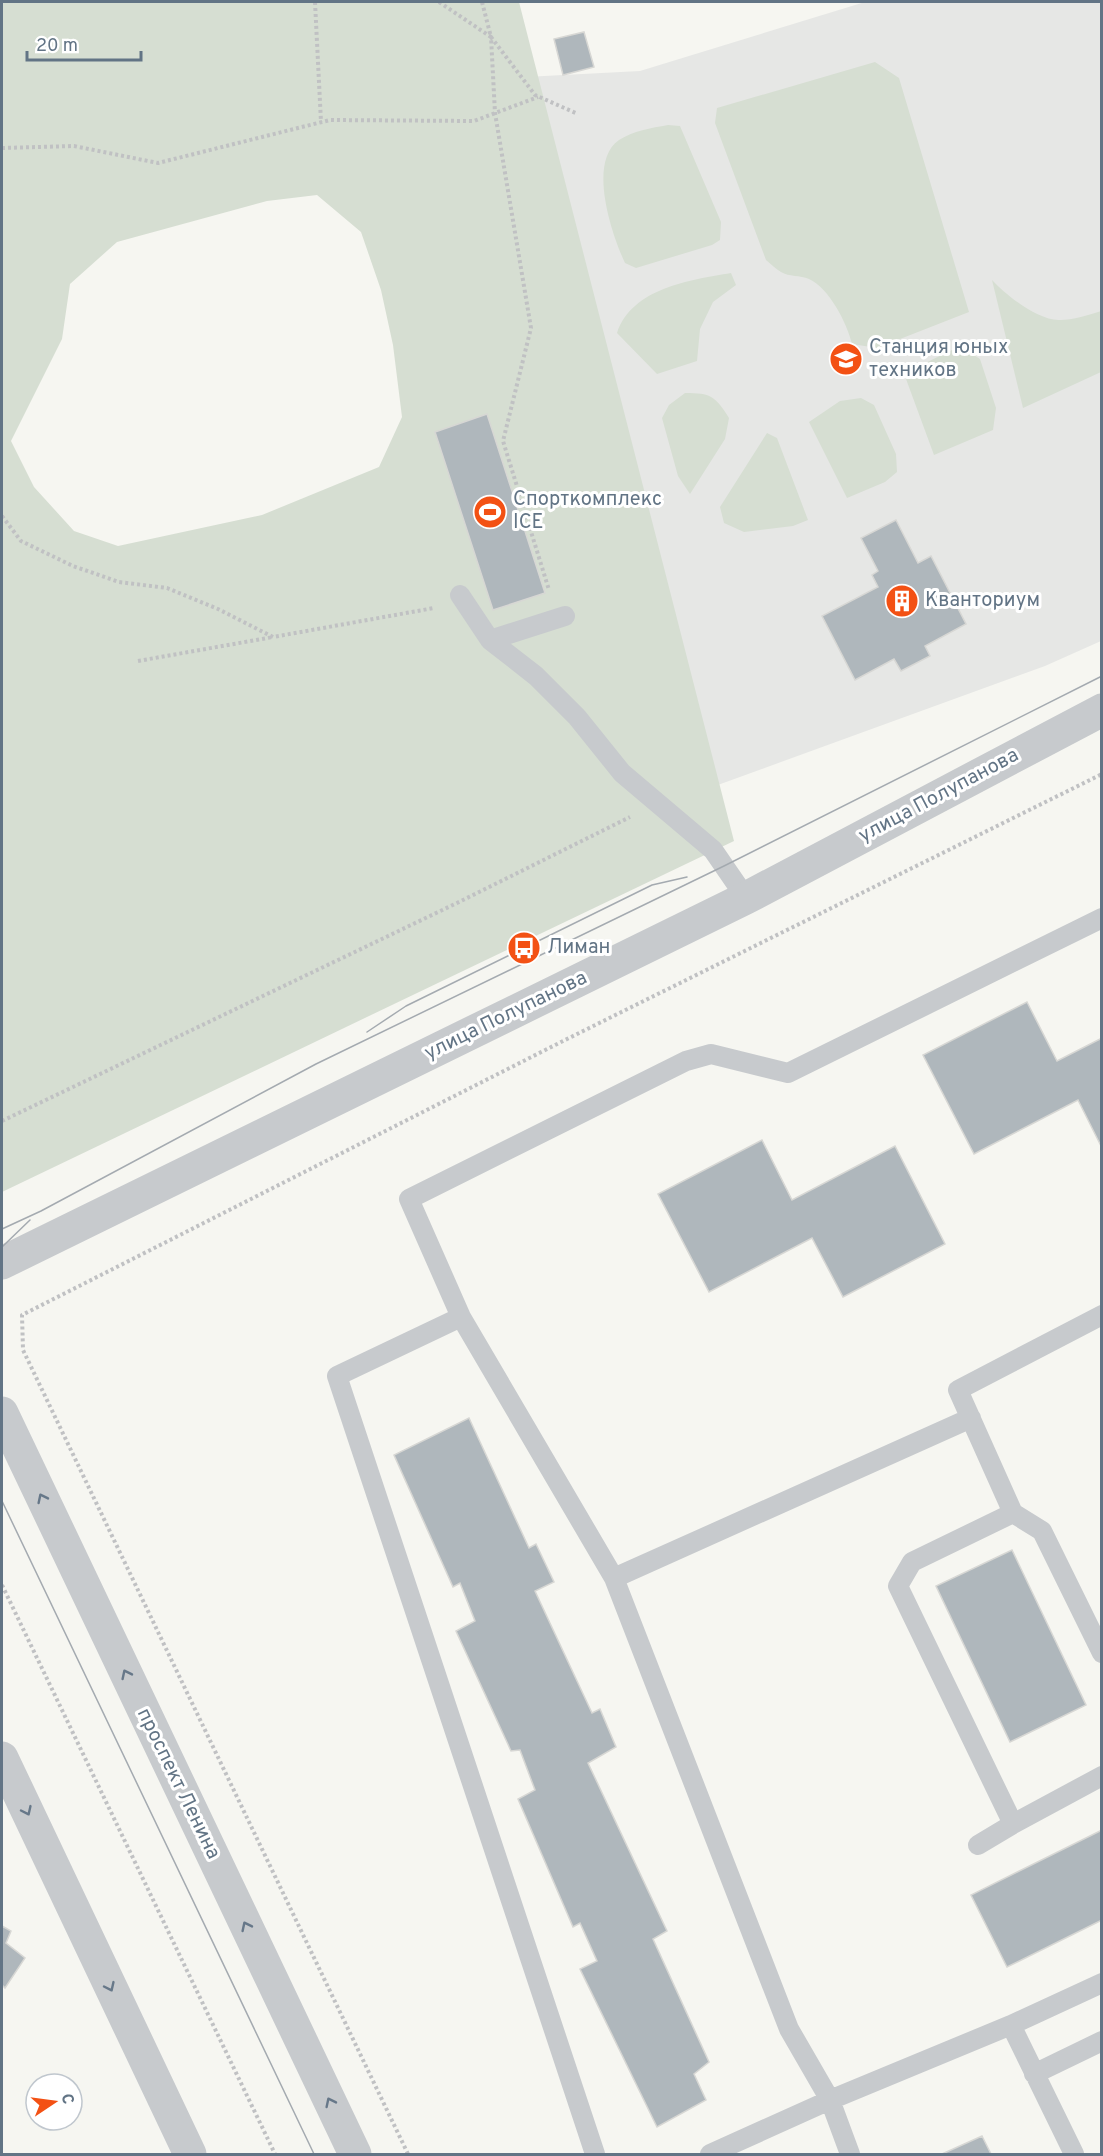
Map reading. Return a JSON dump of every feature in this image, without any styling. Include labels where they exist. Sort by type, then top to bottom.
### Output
[{"type":"street","name":"улица Полупанова","points":[[2,1263],[746,898],[1101,710]]},
{"type":"street","name":"проспект Ленина","points":[[2,1413],[356,2154]]},
{"type":"street","points":[[2,1758],[190,2154]]},
{"type":"lane","points":[[460,595],[490,640],[536,676],[578,717],[622,773],[713,850],[746,898]]},
{"type":"lane","points":[[490,640],[561,617]]},
{"type":"lane","points":[[850,2154],[830,2100],[789,2030],[614,1578],[461,1317],[409,1199],[686,1061],[711,1054],[788,1073],[1101,918]]},
{"type":"lane","points":[[1101,1315],[958,1390],[1013,1513],[1042,1531],[1101,1653]]},
{"type":"lane","points":[[461,1317],[337,1376],[595,2154]]},
{"type":"lane","points":[[614,1578],[971,1418]]},
{"type":"lane","points":[[1013,1513],[912,1562],[898,1586],[1013,1824]]},
{"type":"lane","points":[[978,1845],[1101,1776]]},
{"type":"lane","points":[[710,2154],[830,2100],[1011,2025],[1101,1983]]},
{"type":"lane","points":[[1011,2025],[1074,2154]]},
{"type":"lane","points":[[1034,2074],[1101,2041]]},
{"type":"path","points":[[315,2],[321,122]]},
{"type":"path","points":[[439,2],[491,37],[535,95],[578,114]]},
{"type":"path","points":[[482,2],[491,37],[495,113],[531,328],[504,441],[561,617]]},
{"type":"path","points":[[2,148],[74,146],[158,163],[330,120],[474,121],[538,97]]},
{"type":"path","points":[[2,516],[21,541],[73,566],[119,582],[167,588],[218,609],[273,637]]},
{"type":"path","points":[[138,661],[435,608],[442,612]]},
{"type":"path","points":[[408,2154],[23,1350],[22,1315],[565,1040],[1101,774]]},
{"type":"path","points":[[2,1121],[447,909],[634,815]]},
{"type":"path","points":[[2,1585],[275,2154]]},
{"type":"shaded area","points":[[2,2],[519,2],[734,841],[2,1192]],"holes":[[[317,195],[361,232],[381,290],[393,345],[402,417],[379,467],[262,515],[118,546],[74,531],[34,487],[11,441],[62,339],[70,284],[117,242],[267,201]]]},
{"type":"shaded area","name":"Станция юных техников","points":[[865,2],[1101,2],[1101,641],[1045,666],[693,794],[525,77],[640,71]]},
{"type":"shaded area","points":[[875,62],[899,78],[969,312],[877,348],[852,344],[836,307],[823,290],[809,279],[784,274],[766,260],[715,123],[717,108]]},
{"type":"shaded area","points":[[668,125],[680,126],[721,222],[720,240],[712,245],[636,268],[625,263],[614,235],[605,199],[603,181],[605,165],[610,150],[619,140],[636,132]]},
{"type":"shaded area","points":[[731,273],[736,285],[713,302],[700,329],[697,361],[657,374],[617,333],[635,306],[649,296],[681,283]]},
{"type":"shaded area","points":[[992,280],[1023,306],[1051,319],[1070,319],[1101,311],[1101,372],[1023,408]]},
{"type":"shaded area","points":[[960,346],[980,359],[996,408],[993,430],[934,455],[906,379],[909,371]]},
{"type":"shaded area","points":[[685,393],[712,397],[729,418],[725,439],[690,494],[678,476],[662,418],[669,405]]},
{"type":"shaded area","points":[[861,398],[874,405],[896,454],[897,472],[885,482],[847,498],[809,422],[840,401]]},
{"type":"shaded area","points":[[767,433],[777,438],[808,520],[793,526],[744,532],[724,523],[720,507]]},
{"type":"building","points":[[584,32],[594,67],[563,75],[554,39]]},
{"type":"building","name":"Спорткомплекс ICE","points":[[487,414],[545,593],[493,610],[435,432]]},
{"type":"building","name":"Кванториум","points":[[896,520],[918,563],[931,556],[966,624],[925,646],[930,656],[901,671],[894,659],[855,680],[822,616],[878,587],[872,575],[878,571],[861,538]]},
{"type":"building","points":[[1027,1002],[1057,1061],[1102,1038],[1102,1148],[1078,1100],[974,1154],[923,1055]]},
{"type":"building","points":[[762,1140],[792,1200],[895,1146],[945,1244],[843,1297],[812,1238],[709,1292],[658,1194]]},
{"type":"building","points":[[469,1418],[529,1548],[536,1544],[554,1582],[535,1591],[592,1713],[600,1709],[616,1747],[588,1763],[667,1931],[653,1939],[709,2062],[694,2074],[706,2100],[657,2127],[580,1969],[597,1961],[580,1923],[573,1927],[518,1799],[535,1790],[520,1750],[511,1751],[456,1631],[475,1621],[460,1583],[453,1587],[394,1455]]},
{"type":"building","points":[[1012,1550],[1086,1705],[1010,1742],[936,1586]]},
{"type":"building","points":[[1102,1830],[1102,1920],[1007,1967],[971,1895]]},
{"type":"building","points":[[2,1926],[11,1931],[6,1943],[25,1958],[5,1988],[2,1985]]},
{"type":"building","points":[[982,2136],[991,2154],[942,2154]]},
{"type":"tram line","points":[[2,1229],[41,1211],[316,1064],[724,866],[1102,676]]},
{"type":"tram line","points":[[367,1032],[406,1006],[652,885],[687,877]]},
{"type":"tram line","points":[[2,1247],[30,1220]]},
{"type":"tram line","points":[[2,1501],[314,2154]]},
{"type":"place","name":"Станция юных техников","points":[[846,359]]},
{"type":"place","name":"Спорткомплекс ICE","points":[[490,512]]},
{"type":"place","name":"Кванториум","points":[[902,601]]},
{"type":"place","name":"Лиман","points":[[524,948]]}]
